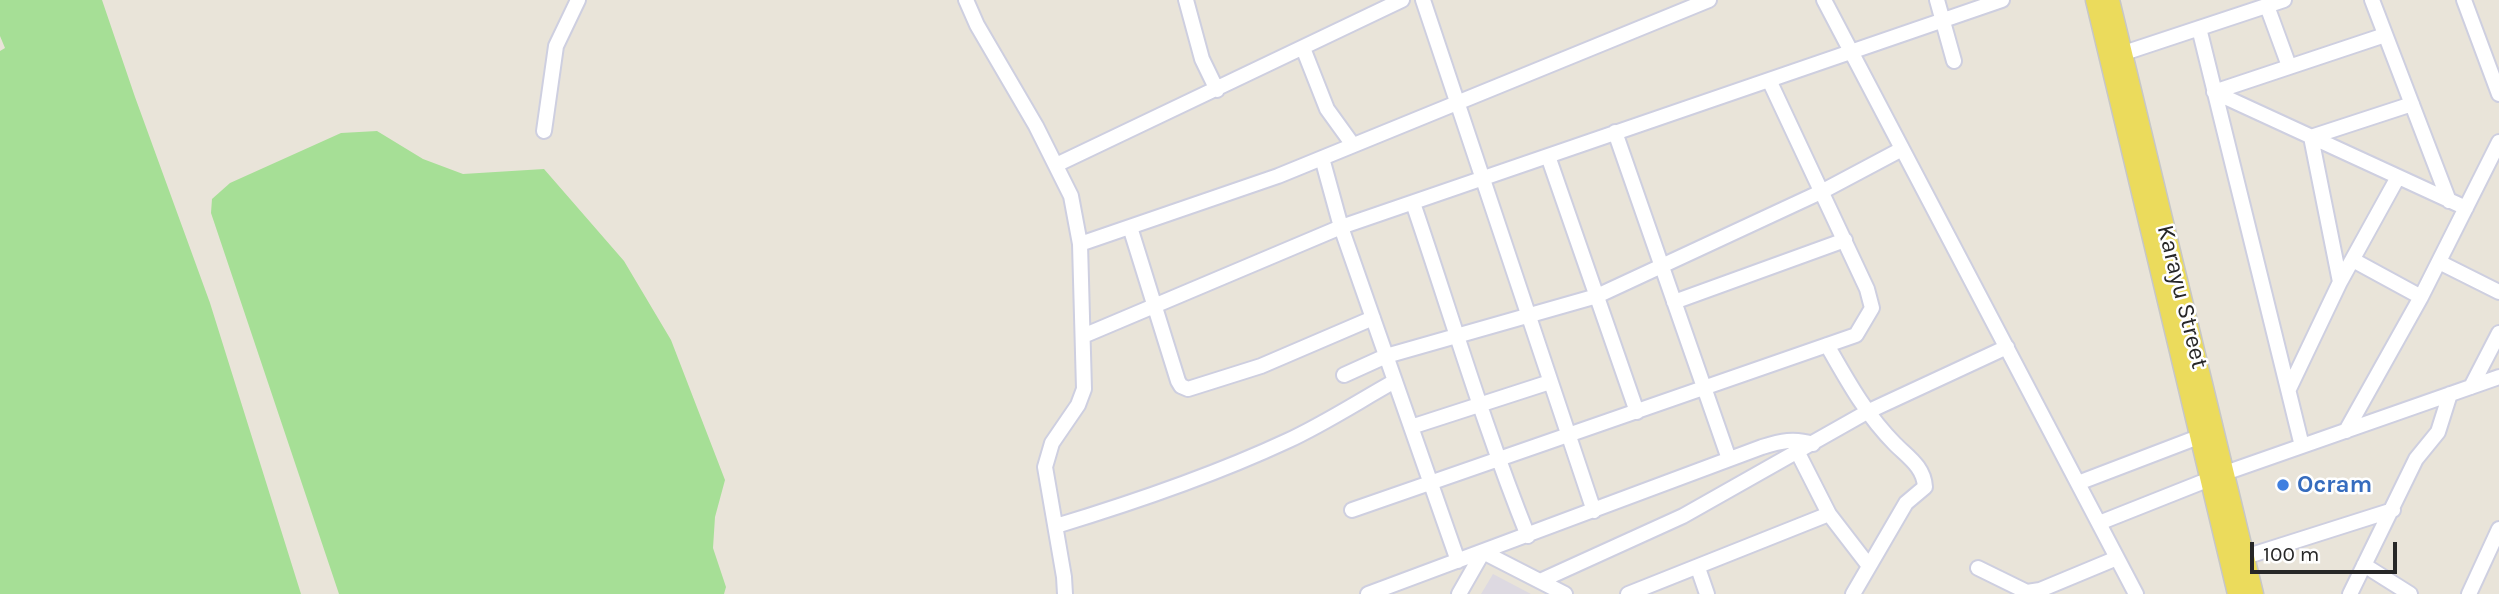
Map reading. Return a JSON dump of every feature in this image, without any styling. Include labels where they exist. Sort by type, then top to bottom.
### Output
[{"type":"main road","name":"Karayu Street","points":[[2095,0],[2201,436],[2218,476],[2245,557],[2253,594]]},
{"type":"main road","name":"Karayu Street","points":[[2110,0],[2218,476],[2237,594]]},
{"type":"street","points":[[544,131],[556,46],[579,0]]},
{"type":"street","points":[[966,0],[977,25],[1036,126],[1071,196],[1080,244],[1084,388],[1078,405],[1052,443],[1045,467],[1065,594]]},
{"type":"street","points":[[1186,0],[1202,59],[1217,90]]},
{"type":"street","points":[[1056,165],[1402,0]]},
{"type":"street","points":[[1423,0],[1594,511]]},
{"type":"street","points":[[1080,244],[1278,176],[1709,0]]},
{"type":"street","points":[[1824,0],[2136,594]]},
{"type":"street","points":[[1937,0],[1954,61]]},
{"type":"street","points":[[1083,336],[1341,227],[2002,0]]},
{"type":"street","points":[[2122,54],[2284,0]]},
{"type":"street","points":[[2372,0],[2449,201]]},
{"type":"street","points":[[2464,0],[2499,94]]},
{"type":"street","points":[[2266,6],[2289,66]]},
{"type":"street","points":[[2199,28],[2302,446]]},
{"type":"street","points":[[2214,92],[2385,35]]},
{"type":"street","points":[[1303,48],[1327,109],[1353,145]]},
{"type":"street","points":[[1352,510],[1856,335],[1872,308],[1867,289],[1769,80]]},
{"type":"street","points":[[2214,92],[2466,208]]},
{"type":"street","points":[[2311,137],[2412,104]]},
{"type":"street","points":[[1615,132],[1729,459]]},
{"type":"street","points":[[2311,137],[2340,282]]},
{"type":"street","points":[[2346,431],[2421,298],[2498,148]]},
{"type":"street","points":[[1344,375],[1386,356],[1597,296],[1823,191],[1902,149]]},
{"type":"street","points":[[1548,156],[1637,412]]},
{"type":"street","points":[[1322,158],[1341,227],[1458,561]]},
{"type":"street","points":[[2289,389],[2340,282],[2398,177]]},
{"type":"street","points":[[1413,203],[1498,461],[1528,536]]},
{"type":"street","points":[[1130,227],[1178,382],[1188,389],[1261,366],[1373,318]]},
{"type":"street","points":[[1674,302],[1845,240]]},
{"type":"street","points":[[2353,260],[2421,298]]},
{"type":"street","points":[[2439,262],[2499,292]]},
{"type":"street","points":[[2471,387],[2499,333]]},
{"type":"street","points":[[1826,345],[1867,412],[1918,466],[1925,487],[1906,503],[1853,594]]},
{"type":"street","points":[[1540,581],[1683,516],[1867,412],[2007,347]]},
{"type":"street","points":[[2099,523],[2218,476],[2499,377]]},
{"type":"street","points":[[1056,526],[1159,495],[1238,463],[1289,440],[1395,381]]},
{"type":"street","points":[[1411,427],[1550,382]]},
{"type":"street","points":[[2350,594],[2416,459],[2438,432],[2450,394]]},
{"type":"street","points":[[2078,483],[2201,436]]},
{"type":"street","points":[[1368,594],[1783,440],[1800,440],[1813,444]]},
{"type":"street","points":[[1798,453],[1829,514],[1869,566]]},
{"type":"street","points":[[2245,557],[2392,510]]},
{"type":"street","points":[[1628,594],[1829,514]]},
{"type":"street","points":[[2469,594],[2499,529]]},
{"type":"street","points":[[1483,552],[1565,594]]},
{"type":"street","points":[[1459,594],[1483,552]]},
{"type":"street","points":[[1978,568],[2027,592],[2040,590],[2117,558]]},
{"type":"street","points":[[2364,565],[2410,594]]},
{"type":"street","points":[[1698,568],[1707,594]]},
{"type":"shaded area","points":[[1493,574],[1531,594],[1481,594]]},
{"type":"green space","points":[[0,0],[102,0],[210,303],[301,594],[0,594],[0,51],[5,48],[0,36]]},
{"type":"green space","points":[[377,131],[423,159],[463,174],[544,169],[624,261],[671,340],[725,480],[715,517],[713,548],[726,587],[724,594],[339,594],[211,213],[212,199],[230,183],[341,133]]},
{"type":"place","name":"Ocram","points":[[2283,485]]}]
